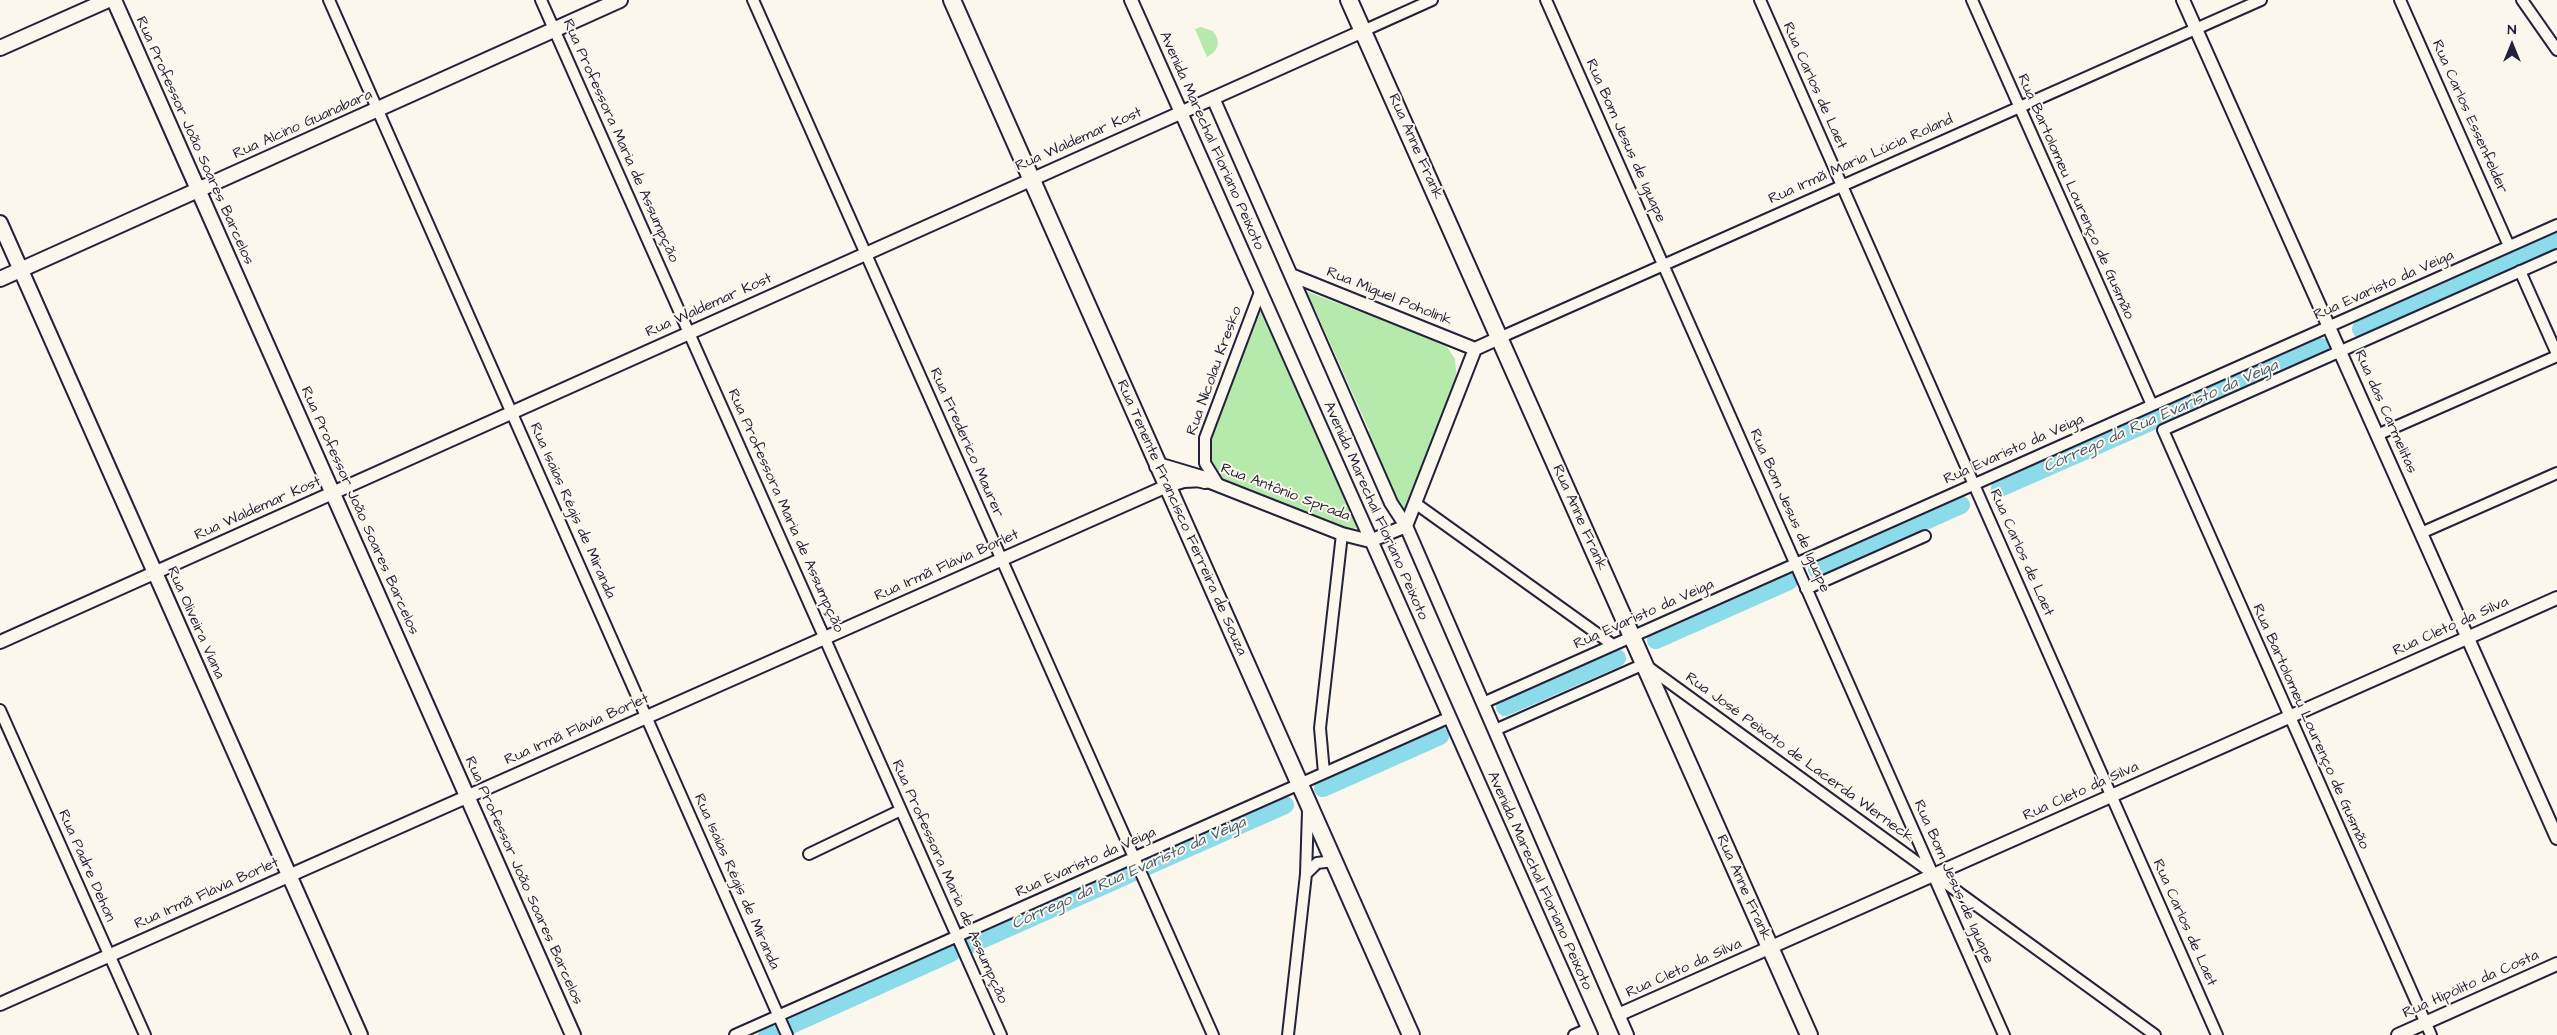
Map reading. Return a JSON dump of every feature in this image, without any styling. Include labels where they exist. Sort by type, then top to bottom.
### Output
[{"type":"main road","points":[[0,48],[108,0]]},
{"type":"main road","name":"Rua Professor João Soares Barcelos","points":[[114,0],[574,1035]]},
{"type":"main road","name":"Rua Alcino Guanabara","points":[[0,278],[620,0]]},
{"type":"main road","name":"Rua Tenente Francisco Ferreira de Souza","points":[[952,0],[1411,1035]]},
{"type":"main road","name":"Rua Anne Frank","points":[[1349,0],[1809,1035]]},
{"type":"main road","name":"Rua Oliveira Viana","points":[[0,223],[360,1035]]},
{"type":"main road","points":[[1158,466],[1213,483]]},
{"type":"street","name":"Rua Isaías Régis de Miranda","points":[[329,0],[787,1035]]},
{"type":"street","name":"Rua Professora Maria de Assumpção","points":[[541,0],[1001,1035]]},
{"type":"street","name":"Rua Frederico Maurer","points":[[753,0],[1213,1035]]},
{"type":"street","name":"Avenida Marechal Floriano Peixoto","points":[[1131,0],[1448,718],[1589,1032]]},
{"type":"street","name":"Rua Waldemar Kost","points":[[0,642],[1432,0]]},
{"type":"street","name":"Rua Bom Jesus de Iguape","points":[[1546,0],[2004,1035]]},
{"type":"street","name":"Rua Carlos de Laet","points":[[1760,0],[2217,1035]]},
{"type":"street","name":"Rua Bartolomeu Lourenço de Gusmão","points":[[1972,0],[2152,405]]},
{"type":"street","name":"Rua das Carmelitas","points":[[2183,0],[2557,838]]},
{"type":"street","name":"Rua Irmã Maria Lúcia Roland","points":[[1475,349],[2261,0]]},
{"type":"street","name":"Rua Carlos Essenfelder","points":[[2400,0],[2509,246]]},
{"type":"street","points":[[2522,0],[2557,50]]},
{"type":"street","name":"Avenida Marechal Floriano Peixoto","points":[[1213,98],[1391,503],[1406,526],[1627,1035]]},
{"type":"street","name":"Rua Evaristo da Veiga","points":[[1483,703],[2557,225]]},
{"type":"street","points":[[2340,351],[2557,255]]},
{"type":"street","points":[[2377,434],[2557,355],[2520,271]]},
{"type":"street","name":"Rua Miguel Poholink","points":[[1291,275],[1475,349]]},
{"type":"street","name":"Rua Nicolau Kresko","points":[[1213,483],[1205,463],[1205,438],[1260,292]]},
{"type":"street","points":[[1370,541],[1406,526],[1475,349]]},
{"type":"street","name":"Rua Bartolomeu Lourenço de Gusmão","points":[[2340,351],[2163,430],[2431,1035]]},
{"type":"street","points":[[2422,534],[2557,473]]},
{"type":"street","name":"Rua Antônio Sprada","points":[[1167,486],[1213,483],[1342,534],[1370,541]]},
{"type":"street","name":"Rua Irmã Flávia Borlet","points":[[0,1004],[1167,486]]},
{"type":"street","points":[[1415,503],[1613,645]]},
{"type":"street","points":[[1324,774],[1320,728],[1342,534]]},
{"type":"street","points":[[1806,589],[1924,536]]},
{"type":"street","name":"Rua Cleto da Silva","points":[[1618,1015],[2557,598]]},
{"type":"street","points":[[1495,730],[1644,664]]},
{"type":"street","name":"Rua José Peixoto de Lacerda Werneck","points":[[1644,664],[2155,1035]]},
{"type":"street","name":"Rua Padre Dehon","points":[[0,710],[145,1035]]},
{"type":"street","name":"Rua Evaristo da Veiga","points":[[735,1035],[957,936],[1135,861],[1299,784],[1448,718]]},
{"type":"street","points":[[1288,1035],[1306,874],[1309,805]]},
{"type":"street","points":[[809,854],[901,810]]},
{"type":"street","points":[[1306,874],[1317,863],[1334,861]]},
{"type":"street","name":"Rua Hipólito da Costa","points":[[2398,1035],[2557,964]]},
{"type":"street","points":[[1574,1035],[1589,1032]]},
{"type":"green space","points":[[1201,27],[1213,31],[1218,42],[1214,52],[1207,57],[1195,29]]},
{"type":"green space","points":[[1308,292],[1440,342],[1447,347],[1455,359],[1457,382],[1408,505],[1404,509],[1398,504],[1367,436],[1369,430],[1314,307],[1308,304],[1305,293]]},
{"type":"green space","points":[[1259,312],[1263,313],[1357,523],[1357,527],[1354,529],[1343,528],[1219,480],[1209,465],[1208,443],[1255,317]]},
{"type":"waterway","name":"Córrego da Rua Evaristo da Veiga","points":[[2361,329],[2557,241]]},
{"type":"waterway","name":"Córrego da Rua Evaristo da Veiga","points":[[2000,488],[2321,347]]},
{"type":"waterway","name":"Córrego da Rua Evaristo da Veiga","points":[[1817,569],[1961,505]]},
{"type":"waterway","name":"Córrego da Rua Evaristo da Veiga","points":[[1656,640],[1789,581]]},
{"type":"waterway","name":"Córrego da Rua Evaristo da Veiga","points":[[1505,707],[1617,658]]},
{"type":"waterway","name":"Córrego da Rua Evaristo da Veiga","points":[[1323,788],[1440,736]]},
{"type":"waterway","name":"Córrego da Rua Evaristo da Veiga","points":[[972,944],[1285,805]]},
{"type":"waterway","name":"Córrego da Rua Evaristo da Veiga","points":[[791,1025],[951,953]]},
{"type":"waterway","name":"Córrego da Rua Evaristo da Veiga","points":[[767,1035],[771,1034]]}]
